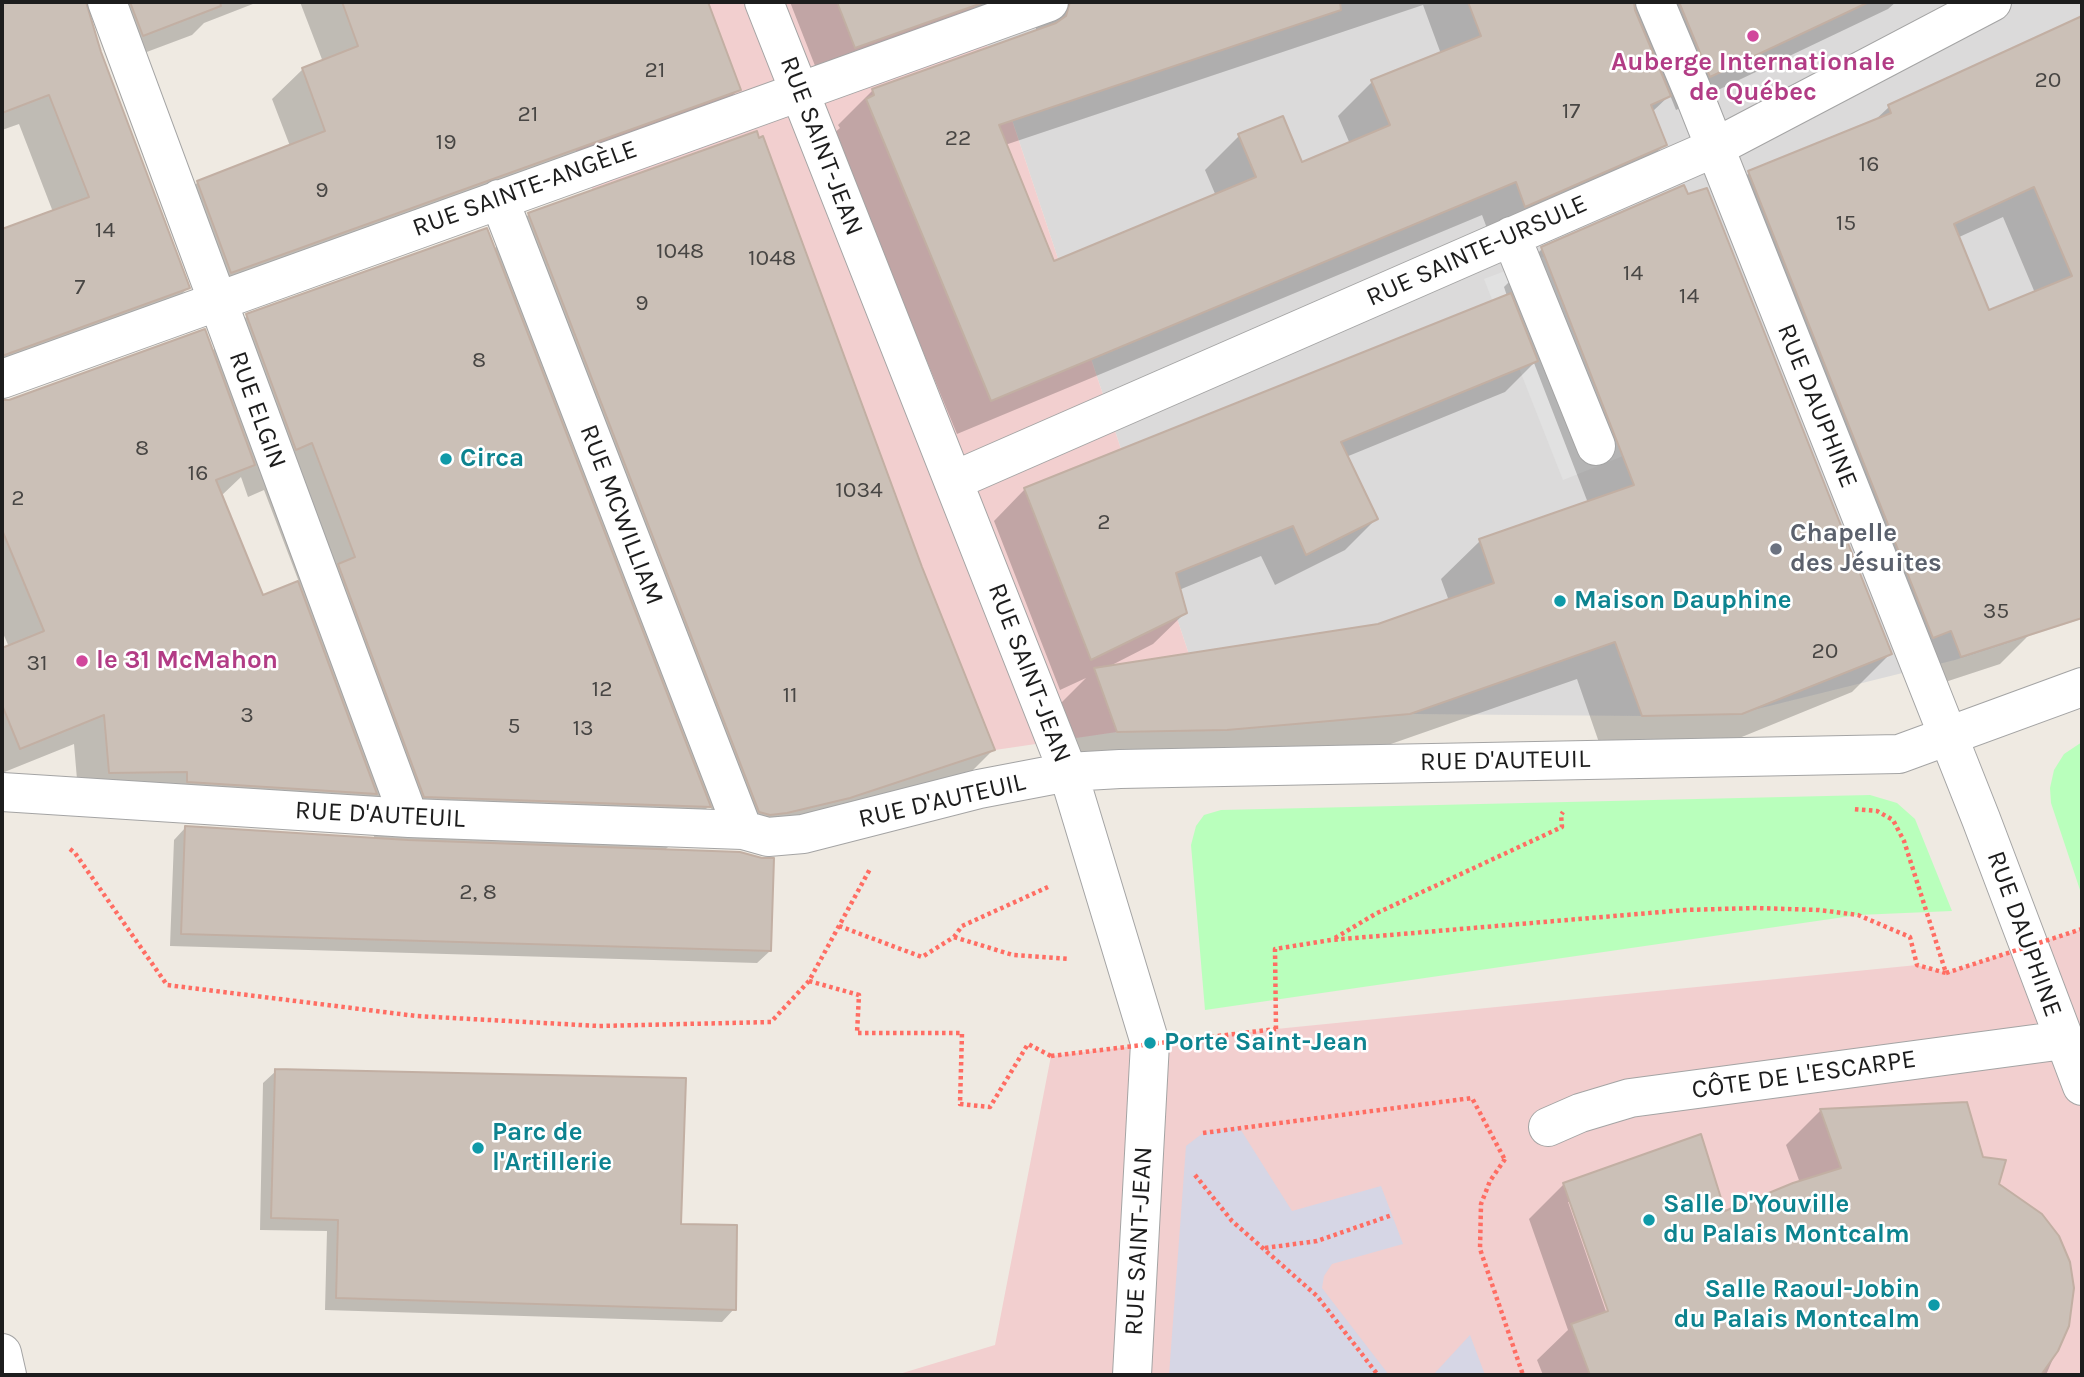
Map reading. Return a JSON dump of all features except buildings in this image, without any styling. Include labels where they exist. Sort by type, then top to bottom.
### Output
[{"type":"street","name":"RUE ELGIN","points":[[107,2],[409,818]]},
{"type":"street","name":"RUE SAINT-JEAN","points":[[764,2],[1068,772],[1150,1043],[1132,1375]]},
{"type":"street","name":"RUE SAINTE-ANGÈLE","points":[[2,379],[1049,2]]},
{"type":"street","name":"RUE DAUPHINE","points":[[1655,2],[1981,819],[2082,1086]]},
{"type":"street","name":"RUE SAINTE-URSULE","points":[[953,481],[1714,148],[1992,2]]},
{"type":"street","name":"RUE MCWILLIAM","points":[[499,199],[743,830]]},
{"type":"street","points":[[1511,236],[1596,446]]},
{"type":"street","name":"RUE D'AUTEUIL","points":[[2,792],[409,818],[743,830],[768,837],[803,834],[979,789],[1068,772],[1134,768],[1899,754],[2082,687]]},
{"type":"street","name":"CÔTE DE L'ESCARPE","points":[[1548,1127],[1580,1113],[1630,1098],[2064,1040]]},
{"type":"street","points":[[2,1353],[7,1375]]},
{"type":"path","points":[[1331,940],[1377,914],[1562,827],[1561,815],[1567,806]]},
{"type":"path","points":[[1849,808],[1877,811],[1894,820],[1904,841],[1946,973]]},
{"type":"path","points":[[65,845],[75,853],[167,985],[416,1016],[598,1026],[771,1022],[809,981],[872,866]]},
{"type":"path","points":[[839,926],[922,957],[954,937],[961,926],[1048,887]]},
{"type":"path","points":[[809,981],[859,995],[857,1033],[962,1033],[960,1104],[990,1107],[1028,1044],[1051,1056],[1276,1029],[1275,949],[1331,940],[1685,910],[1819,909],[1858,915],[1910,937],[1917,965],[1946,973],[2082,929]]},
{"type":"path","points":[[954,937],[1013,955],[1069,959]]},
{"type":"path","points":[[1203,1133],[1472,1098],[1505,1160]]},
{"type":"path","points":[[1523,1375],[1480,1249],[1480,1204],[1490,1181],[1505,1160],[1522,1144],[1548,1127]]},
{"type":"path","points":[[1193,1173],[1232,1220],[1317,1296],[1378,1375]]},
{"type":"path","points":[[1264,1248],[1317,1241],[1392,1215]]},
{"type":"shaded area","points":[[513,2],[973,2],[1214,730],[1117,732],[995,750],[850,798]]},
{"type":"shaded area","points":[[973,2],[2082,2],[2082,619],[1955,660],[1741,713],[1642,716],[1410,714],[1214,730]]},
{"type":"shaded area","points":[[1545,256],[1623,456],[1563,480],[1484,279]]},
{"type":"shaded area","points":[[2082,929],[2082,1375],[896,1375],[995,1345],[1051,1056],[1276,1029],[1917,965],[1946,973]]},
{"type":"shaded area","points":[[1239,1127],[1292,1211],[1381,1186],[1403,1244],[1332,1264],[1324,1276],[1322,1288],[1389,1375],[1169,1375],[1186,1146],[1203,1133]]},
{"type":"shaded area","points":[[1470,1335],[1485,1375],[1433,1375]]},
{"type":"green space","points":[[2082,742],[2082,896],[2051,803],[2050,788],[2054,770],[2064,754]]},
{"type":"green space","points":[[1870,795],[1897,803],[1915,819],[1952,911],[1858,915],[1205,1010],[1191,845],[1196,826],[1204,815],[1221,810]]},
{"type":"place","name":"Auberge Internationale de Québec","points":[[1753,36]]},
{"type":"place","name":"Circa","points":[[446,459]]},
{"type":"place","name":"Chapelle des Jésuites","points":[[1776,549]]},
{"type":"place","name":"Maison Dauphine","points":[[1560,601]]},
{"type":"place","name":"le 31 McMahon","points":[[82,661]]},
{"type":"place","name":"Porte Saint-Jean","points":[[1150,1043]]},
{"type":"place","name":"Parc de l'Artillerie","points":[[478,1148]]},
{"type":"place","name":"Salle D'Youville du Palais Montcalm","points":[[1649,1220]]},
{"type":"place","name":"Salle Raoul-Jobin du Palais Montcalm","points":[[1934,1305]]}]
